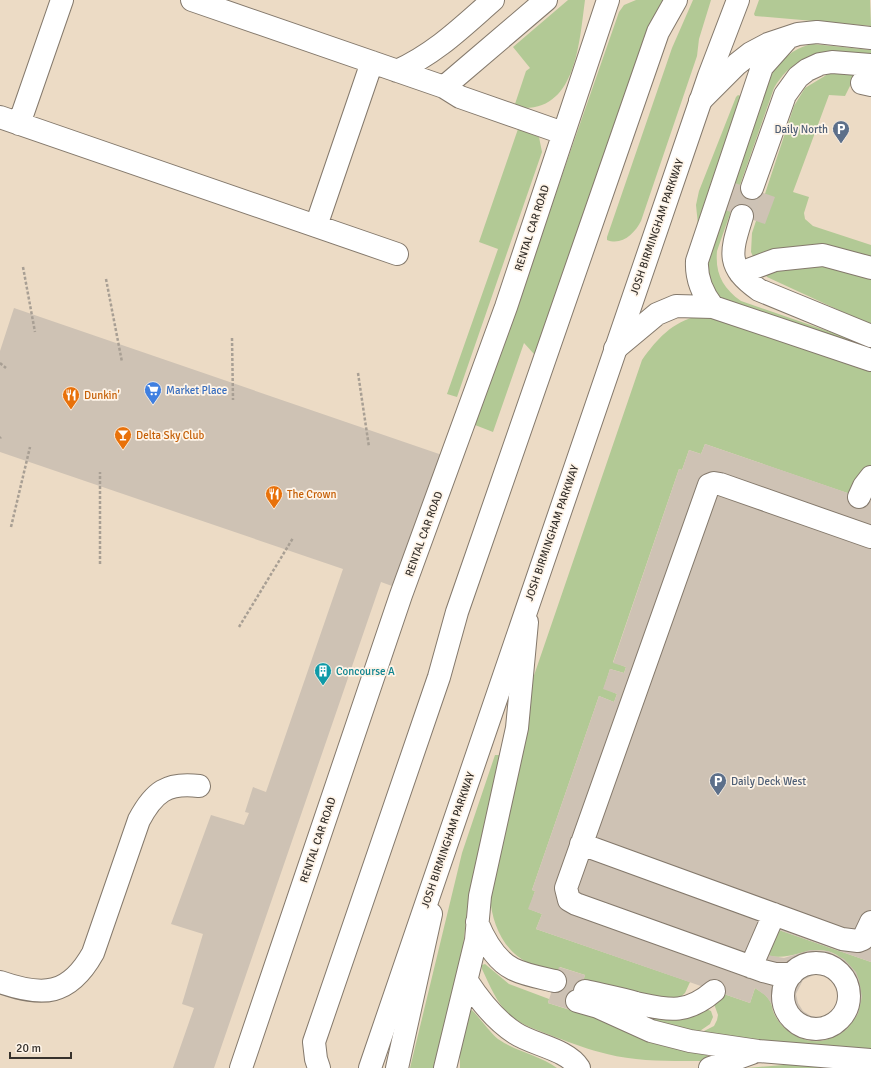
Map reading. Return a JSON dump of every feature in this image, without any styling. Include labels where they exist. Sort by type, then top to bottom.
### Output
[{"type":"main road","points":[[62,0],[10,120],[397,254]]},
{"type":"main road","points":[[192,0],[444,87],[460,97],[562,133]]},
{"type":"main road","points":[[397,71],[417,62],[435,50],[494,0]]},
{"type":"main road","points":[[444,87],[546,0]]},
{"type":"main road","name":"RENTAL CAR ROAD","points":[[241,1068],[401,595],[506,307],[562,133],[608,0]]},
{"type":"main road","points":[[319,1068],[316,1059],[314,1042],[439,677],[458,612],[658,32],[676,0]]},
{"type":"main road","name":"JOSH BIRMINGHAM PARKWAY","points":[[370,1068],[700,102],[738,0]]},
{"type":"main road","points":[[700,102],[737,64],[751,53],[768,44],[787,39],[798,34],[816,32],[871,38]]},
{"type":"main road","points":[[713,307],[704,295],[699,283],[697,261],[762,67],[787,39]]},
{"type":"main road","points":[[316,226],[372,62]]},
{"type":"main road","points":[[752,188],[785,95],[798,77],[820,64],[832,62],[868,78]]},
{"type":"main road","points":[[742,216],[732,253],[735,264],[740,273],[749,283],[759,290],[871,336]]},
{"type":"main road","points":[[740,273],[775,260],[822,255],[871,268]]},
{"type":"main road","points":[[615,349],[657,314],[676,306],[713,307],[871,360]]},
{"type":"main road","points":[[859,497],[864,486],[871,477]]},
{"type":"main road","points":[[792,974],[768,973],[569,900],[566,888],[709,485],[714,483],[720,484],[871,537]]},
{"type":"main road","points":[[445,1068],[476,940],[480,896],[517,728],[528,604]]},
{"type":"main road","points":[[0,982],[35,992],[52,990],[70,982],[83,970],[93,953],[139,820],[146,806],[158,794],[171,787],[183,784],[199,786]]},
{"type":"main road","points":[[397,1068],[447,843]]},
{"type":"main road","points":[[581,844],[851,941],[863,939],[871,925]]},
{"type":"main road","points":[[751,967],[774,914]]},
{"type":"main road","points":[[477,922],[484,938],[496,954],[512,969],[553,987]]},
{"type":"main road","points":[[467,981],[478,998],[497,1019],[515,1034],[567,1057],[581,1067]]},
{"type":"main road","points":[[714,991],[694,1005],[669,1010],[578,995],[598,1007],[651,1032],[690,1041],[758,1051],[871,1060]]},
{"type":"main road","points":[[710,1068],[758,1051]]},
{"type":"path","points":[[23,267],[35,332]]},
{"type":"path","points":[[106,279],[122,362]]},
{"type":"path","points":[[232,338],[233,400]]},
{"type":"path","points":[[0,363],[6,368]]},
{"type":"path","points":[[358,373],[369,447]]},
{"type":"path","points":[[11,527],[30,447]]},
{"type":"path","points":[[100,472],[100,564]]},
{"type":"path","points":[[239,627],[292,538]]},
{"type":"shaded area","points":[[0,0],[871,0],[871,1068],[0,1068]]},
{"type":"green space","points":[[568,0],[585,0],[580,37],[570,74],[562,89],[550,101],[535,107],[514,107],[526,71],[530,68],[513,47]]},
{"type":"green space","points":[[636,0],[663,0],[538,354],[534,354],[524,343],[493,432],[475,425],[619,12],[624,5]]},
{"type":"green space","points":[[693,0],[711,0],[699,39],[697,56],[641,221],[632,234],[623,240],[607,240],[672,48]]},
{"type":"green space","points":[[759,0],[870,0],[871,26],[755,16],[754,14]]},
{"type":"green space","points":[[813,44],[871,50],[871,59],[828,56],[805,60],[794,65],[774,88],[717,251],[717,267],[725,286],[741,301],[871,346],[871,355],[724,303],[710,285],[707,274],[707,251],[767,79],[781,62],[792,52]]},
{"type":"green space","points":[[833,71],[871,73],[855,76],[845,96],[829,95],[793,192],[809,197],[804,213],[805,219],[813,226],[871,245],[871,325],[767,277],[755,261],[751,252],[752,233],[794,106],[805,88]]},
{"type":"green space","points":[[738,95],[743,97],[698,225],[696,205],[699,191]]},
{"type":"green space","points":[[518,129],[539,137],[542,152],[457,397],[447,394],[498,249],[479,242]]},
{"type":"green space","points":[[698,316],[711,316],[871,369],[871,468],[853,495],[705,444],[701,454],[689,450],[682,470],[679,469],[613,662],[626,667],[624,673],[610,669],[604,688],[617,694],[614,702],[599,696],[532,890],[535,891],[529,909],[542,914],[536,929],[690,982],[685,993],[676,1001],[583,981],[585,975],[560,967],[557,974],[539,968],[519,958],[500,935],[493,917],[490,897],[529,690],[642,360],[659,338],[666,332],[680,322]]},
{"type":"green space","points":[[495,755],[499,755],[501,759],[469,894],[462,956],[436,1068],[410,1068],[462,853]]},
{"type":"green space","points":[[776,929],[871,962],[871,1052],[703,1033],[714,1026],[717,1020],[718,1015],[713,1001],[721,993],[750,1003],[755,988],[764,994],[768,999],[780,1023],[798,1037],[816,1041],[831,1038],[843,1028],[850,1015],[854,999],[853,982],[847,967],[837,955],[828,951],[819,950],[776,957],[767,955]]},
{"type":"green space","points":[[485,964],[509,984],[549,999],[548,1003],[573,1011],[575,1007],[706,1054],[708,1057],[704,1061],[680,1061],[643,1060],[619,1057],[587,1048],[532,1028],[516,1020],[502,1006],[494,994],[482,969],[482,965]]},
{"type":"green space","points":[[704,1008],[711,1011],[713,1017],[710,1024],[697,1033],[662,1026],[633,1010]]},
{"type":"green space","points":[[470,1009],[498,1039],[557,1068],[460,1068],[460,1052]]},
{"type":"green space","points":[[796,1064],[849,1068],[747,1068]]},
{"type":"building","points":[[735,183],[775,197],[765,224],[725,210]]},
{"type":"building","name":"Concourse A","points":[[14,308],[445,456],[392,586],[381,582],[214,1068],[173,1068],[194,1008],[182,1004],[203,934],[171,924],[211,815],[244,825],[249,813],[245,812],[253,787],[266,792],[343,569],[0,452],[0,351]]},
{"type":"building","name":"Daily Deck West","points":[[705,444],[871,501],[871,962],[776,929],[767,955],[784,958],[810,950],[828,951],[844,959],[856,972],[862,997],[858,1014],[847,1029],[840,1034],[824,1040],[806,1039],[790,1032],[778,1019],[766,996],[755,988],[750,1003],[536,929],[542,914],[528,909],[535,891],[532,890],[599,696],[614,702],[617,694],[603,689],[610,669],[624,673],[626,667],[613,663],[679,469],[682,470],[689,450],[701,454]],"holes":[[[816,974],[831,978],[836,984],[839,992],[839,1000],[836,1007],[829,1014],[820,1017],[811,1016],[803,1011],[798,1003],[796,994],[803,980]]]},
{"type":"building","points":[[559,967],[585,975],[574,1011],[548,1003]]},
{"type":"tunnel","points":[[742,216],[752,188]]},
{"type":"tunnel","points":[[555,981],[580,990]]},
{"type":"place","name":"Daily North","points":[[841,144]]},
{"type":"place","name":"Market Place","points":[[153,405]]},
{"type":"place","name":"Dunkin'","points":[[71,410]]},
{"type":"place","name":"Delta Sky Club","points":[[123,450]]},
{"type":"place","name":"The Crown","points":[[274,509]]},
{"type":"place","name":"Concourse A","points":[[323,686]]},
{"type":"place","name":"Daily Deck West","points":[[718,796]]}]
